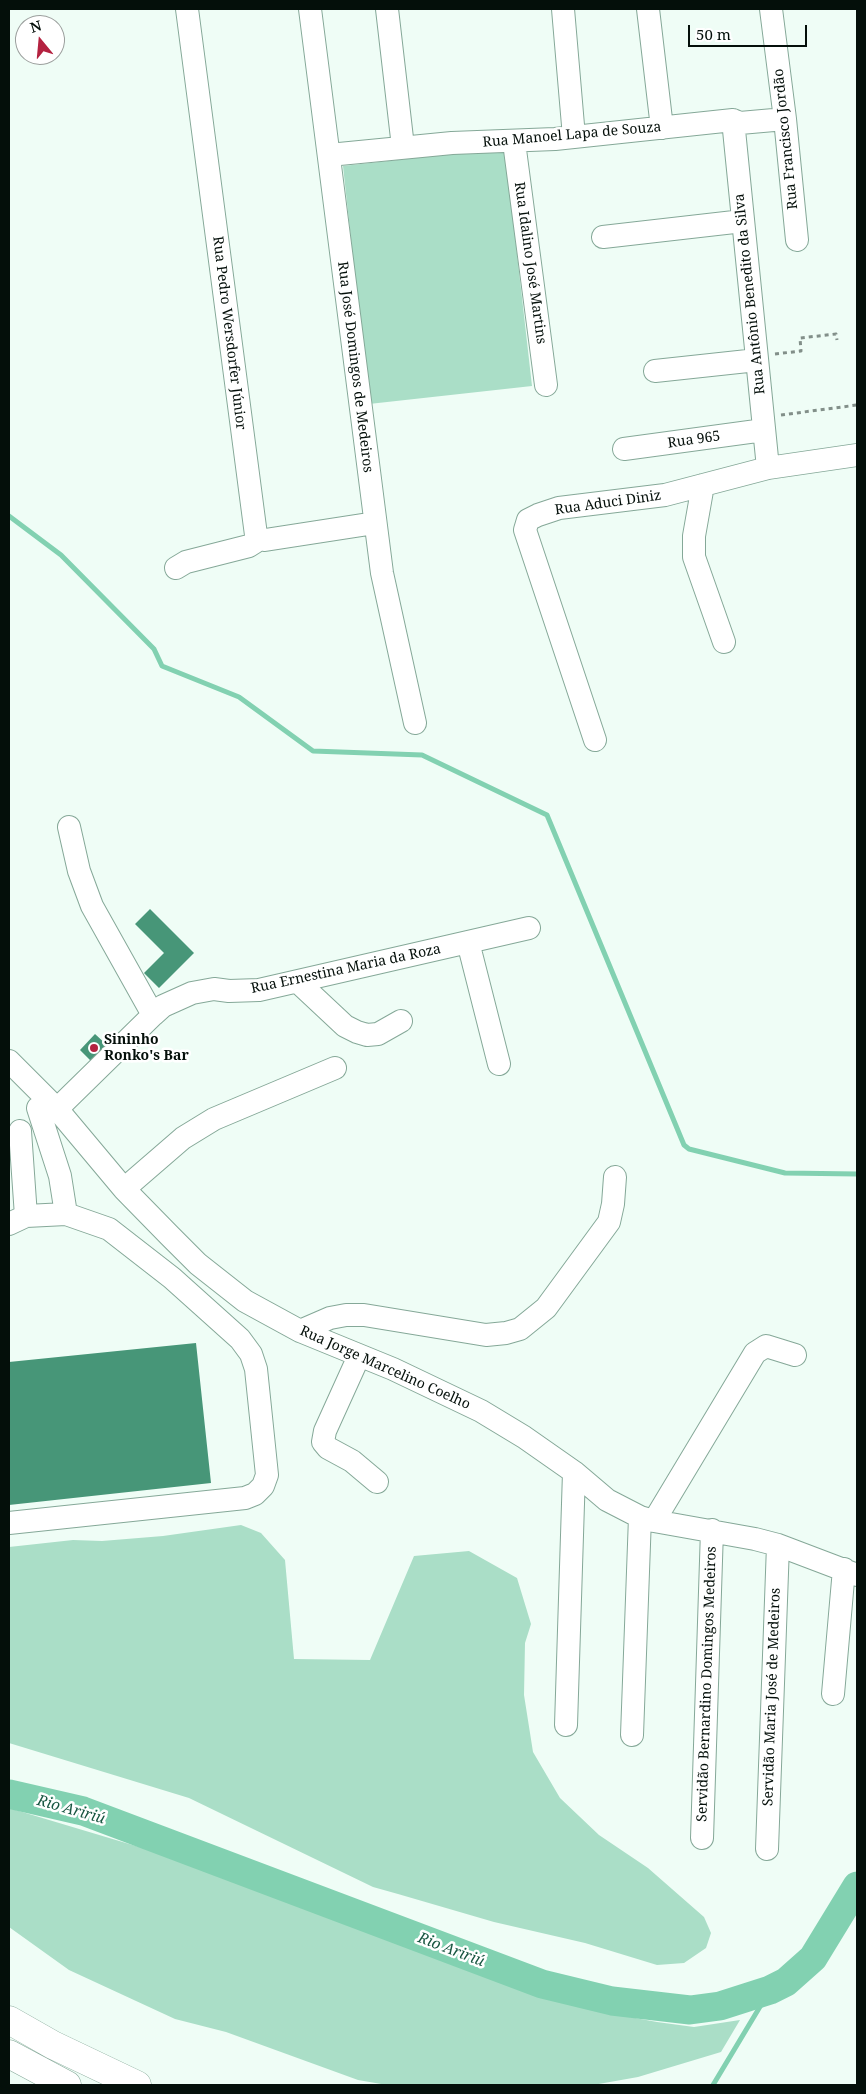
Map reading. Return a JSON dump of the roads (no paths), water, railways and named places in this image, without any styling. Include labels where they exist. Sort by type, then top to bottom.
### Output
[{"type":"highway","points":[[9,2020],[93,2065],[137,2085]]},
{"type":"highway","points":[[9,2054],[66,2085]]},
{"type":"street","name":"Rua Pedro Wersdorfer Júnior","points":[[187,9],[256,535],[260,540]]},
{"type":"street","name":"Rua José Domingos de Medeiros","points":[[310,9],[382,573],[416,723]]},
{"type":"street","points":[[387,9],[403,147]]},
{"type":"street","points":[[562,9],[574,137]]},
{"type":"street","points":[[648,9],[662,128]]},
{"type":"street","name":"Rua Francisco Jordão","points":[[771,9],[798,240]]},
{"type":"street","name":"Rua Manoel Lapa de Souza","points":[[329,154],[452,143],[514,142],[574,137],[733,120],[740,123],[785,119]]},
{"type":"street","name":"Rua Antônio Benedito da Silva","points":[[733,120],[768,468]]},
{"type":"street","name":"Rua Idalino José Martins","points":[[514,142],[546,385]]},
{"type":"street","points":[[603,236],[743,221]]},
{"type":"street","points":[[656,371],[757,358]]},
{"type":"street","name":"Rua 965","points":[[624,449],[763,424]]},
{"type":"street","name":"Rua Aduci Diniz","points":[[595,740],[525,530],[528,520],[538,514],[559,508],[665,495],[768,468],[857,455]]},
{"type":"street","points":[[703,485],[694,536],[694,557],[724,642]]},
{"type":"street","points":[[176,568],[186,562],[249,546],[260,540],[375,523]]},
{"type":"street","points":[[69,827],[79,871],[92,906],[153,1015]]},
{"type":"street","name":"Rua Ernestina Maria da Roza","points":[[14,1138],[47,1106],[163,1006],[178,998],[204,989],[245,991],[298,982],[528,928]]},
{"type":"street","points":[[468,942],[499,1064]]},
{"type":"street","points":[[298,982],[346,1026],[357,1032],[367,1035],[378,1034],[401,1021]]},
{"type":"street","name":"Rua Jorge Marcelino Coelho","points":[[9,1061],[47,1106],[124,1189],[198,1264],[245,1301],[300,1331],[393,1369],[481,1410],[574,1472],[607,1500],[647,1519],[712,1530],[778,1545],[851,1572]]},
{"type":"street","points":[[124,1189],[183,1138],[214,1119],[335,1068]]},
{"type":"street","points":[[47,1106],[66,1214]]},
{"type":"street","points":[[9,1523],[244,1498],[255,1494],[263,1486],[267,1475],[256,1369],[251,1354],[240,1340],[172,1278],[109,1228],[66,1214],[18,1220],[14,1138]]},
{"type":"street","points":[[300,1331],[330,1318],[346,1314],[364,1315],[486,1335],[506,1333],[520,1329],[546,1308],[609,1222],[613,1204],[615,1177]]},
{"type":"street","points":[[632,1735],[647,1519],[755,1353],[766,1346],[795,1355]]},
{"type":"street","points":[[359,1356],[325,1431],[323,1442],[328,1448],[352,1461],[377,1482]]},
{"type":"street","points":[[566,1725],[574,1472]]},
{"type":"street","name":"Servidão Bernardino Domingos Medeiros","points":[[702,1838],[712,1530]]},
{"type":"street","name":"Servidão Maria José de Medeiros","points":[[766,1849],[778,1545]]},
{"type":"street","points":[[833,1694],[851,1572]]},
{"type":"waterway","points":[[9,516],[61,555],[154,649],[162,666],[239,697],[313,751],[422,755],[547,815],[684,1145],[689,1149],[785,1173],[857,1174]]},
{"type":"waterway","name":"Rio Aririú","points":[[9,1794],[83,1811],[542,1984],[612,2001],[690,2010],[720,2006],[770,1990],[786,1982],[813,1958],[857,1886]]},
{"type":"waterway","points":[[713,2085],[770,1990]]},
{"type":"place","name":"Sininho Ronko's Bar","points":[[94,1048]]}]
